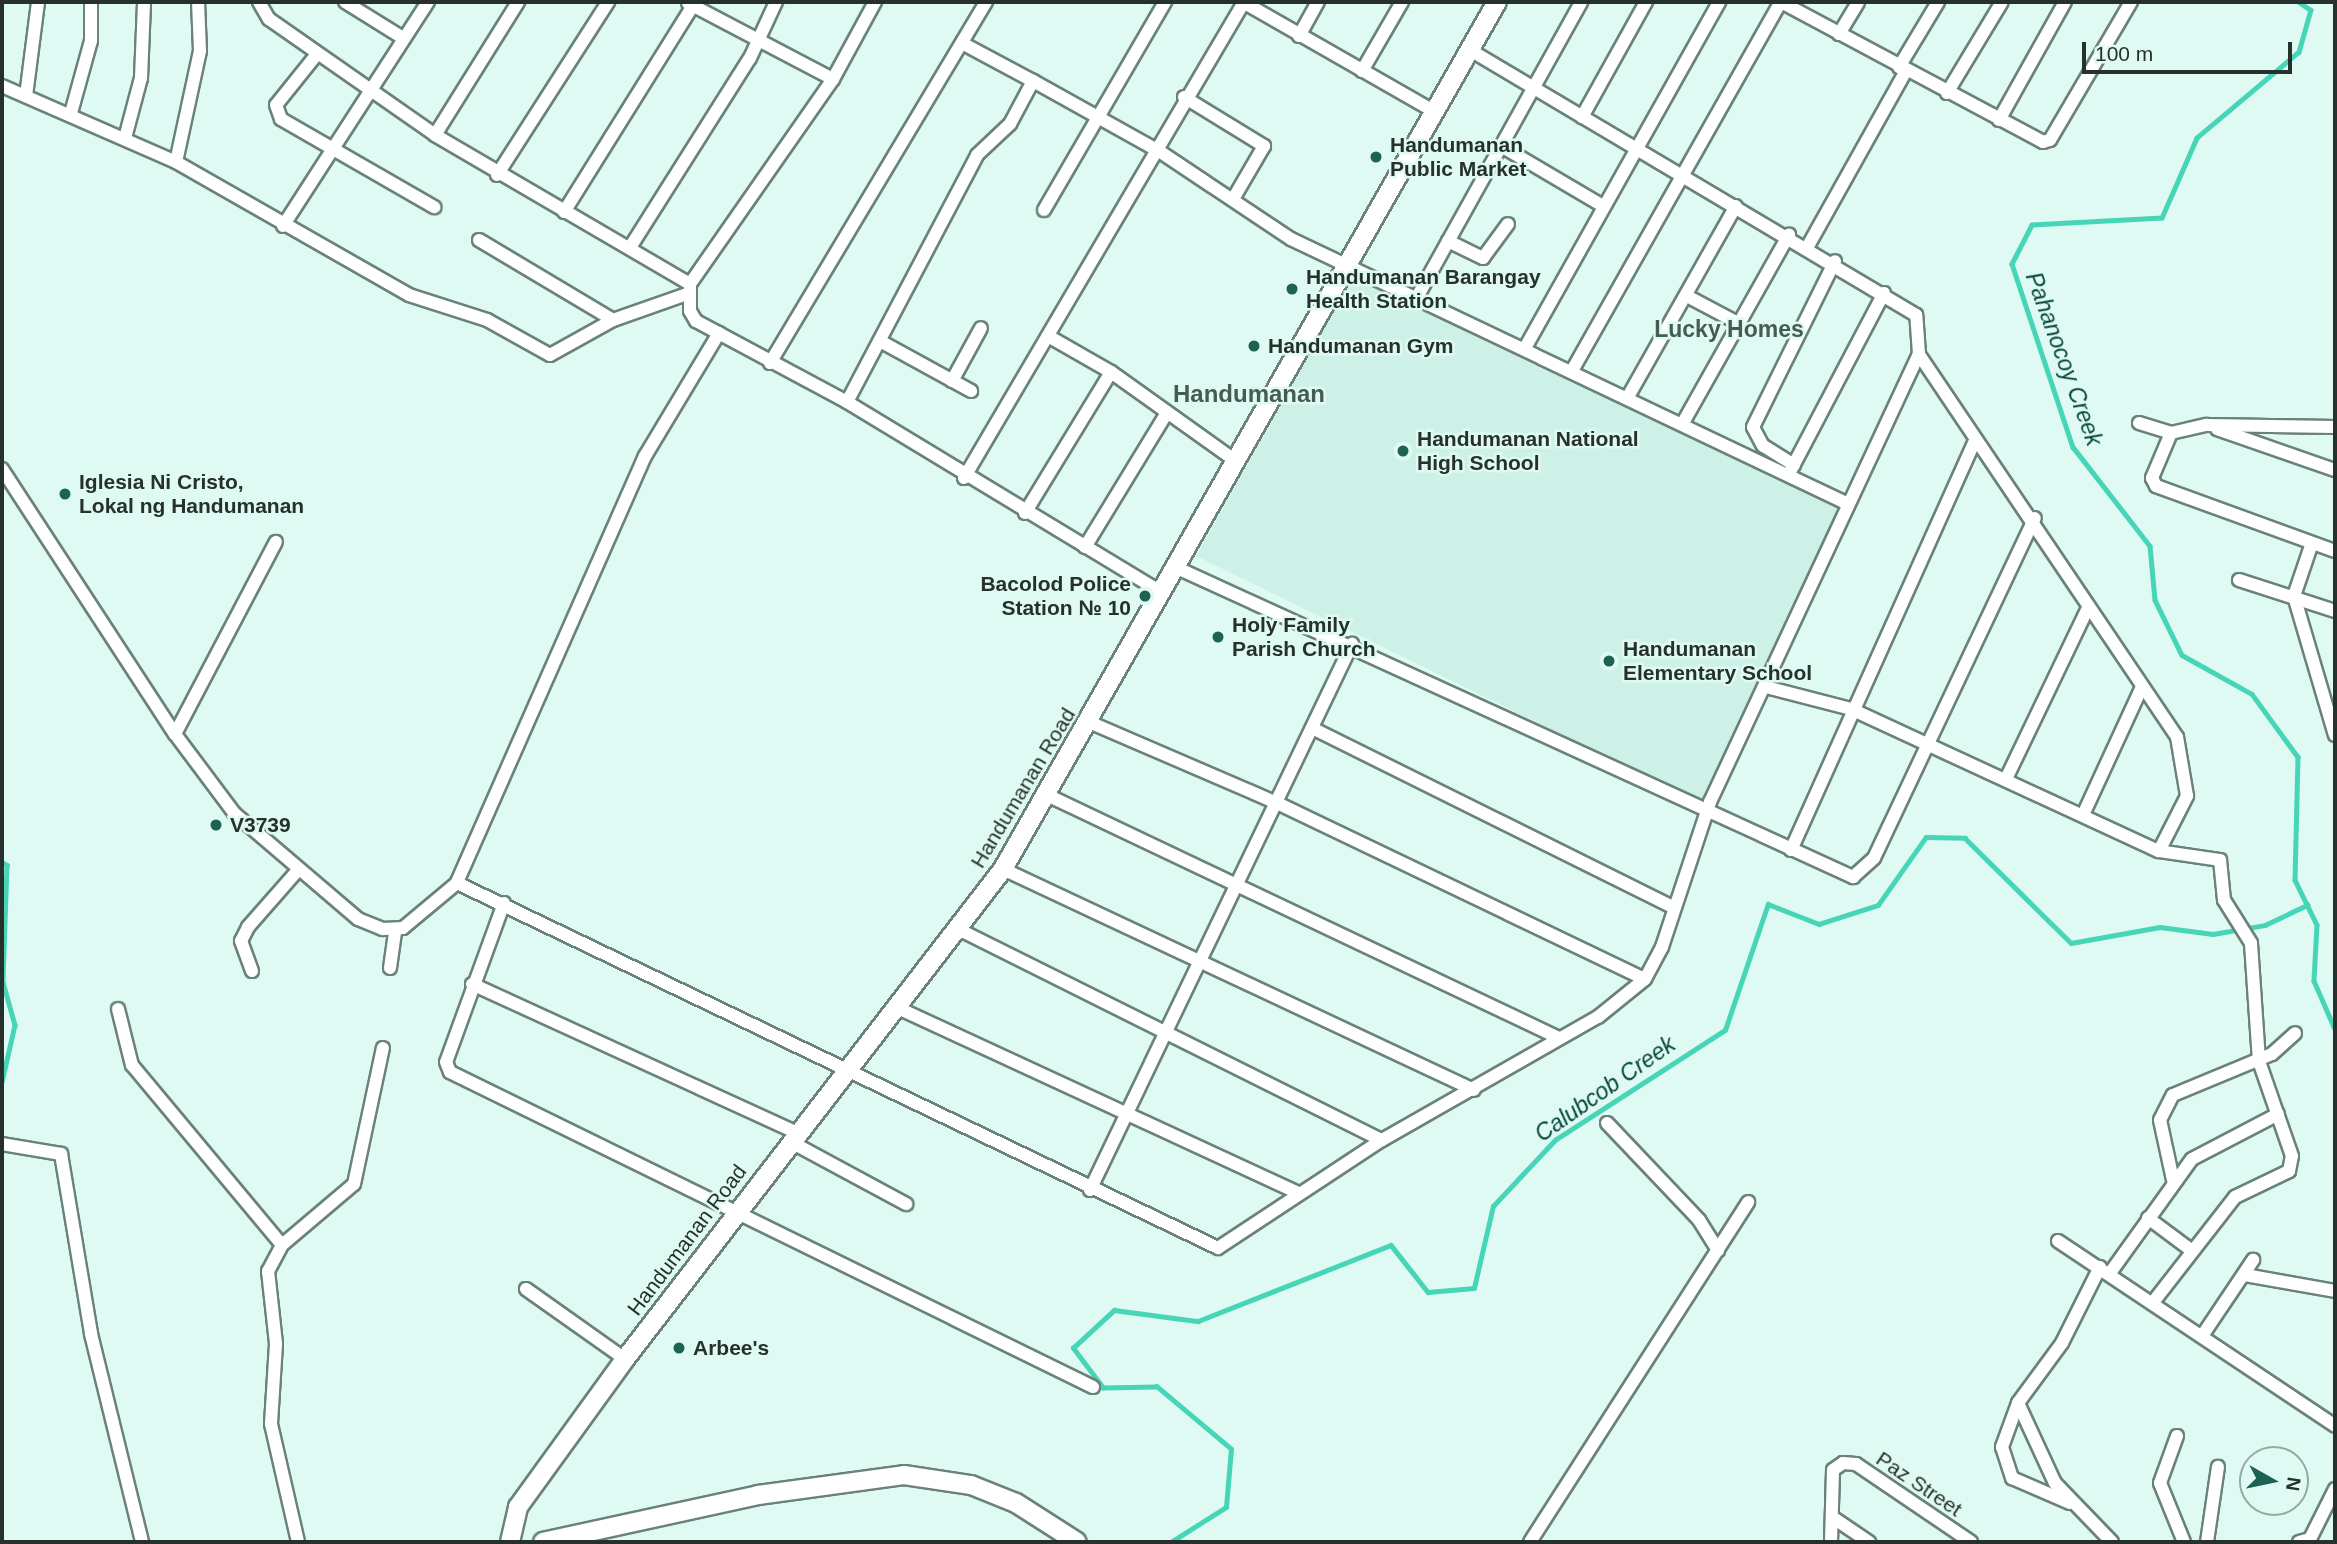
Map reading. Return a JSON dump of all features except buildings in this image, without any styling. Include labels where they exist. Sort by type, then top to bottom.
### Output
[{"type":"street","points":[[26,96],[38,2]]},
{"type":"street","points":[[71,113],[91,41],[91,2]]},
{"type":"street","points":[[125,138],[141,78],[144,2]]},
{"type":"street","points":[[176,162],[200,51],[198,2]]},
{"type":"street","points":[[260,2],[269,19],[435,135],[497,175],[631,246],[689,289],[696,321],[847,402],[964,478],[1161,592]]},
{"type":"street","points":[[345,2],[404,37]]},
{"type":"street","points":[[283,226],[334,149],[367,89],[428,2]]},
{"type":"street","points":[[435,135],[518,2]]},
{"type":"street","points":[[497,175],[608,2]]},
{"type":"street","points":[[631,246],[776,2]]},
{"type":"street","points":[[2,86],[71,113],[176,162],[283,226],[409,295],[487,320],[550,355],[613,320],[689,289],[833,79],[875,2]]},
{"type":"street","points":[[771,363],[986,2]]},
{"type":"street","points":[[1044,211],[1165,2]]},
{"type":"street","points":[[964,478],[1159,151],[1184,97],[1244,2],[1299,36],[1436,112]]},
{"type":"street","points":[[1299,36],[1318,2]]},
{"type":"street","points":[[1362,71],[1402,2]]},
{"type":"street","name":"Handumanan Road","points":[[510,1542],[518,1507],[625,1359],[794,1137],[960,930],[1003,869],[1497,2]]},
{"type":"street","points":[[1416,299],[1581,2]]},
{"type":"street","points":[[1582,117],[1646,2]]},
{"type":"street","points":[[1525,348],[1718,2]]},
{"type":"street","points":[[1573,369],[1686,176],[1781,2],[2036,142],[2050,140],[2131,2]]},
{"type":"street","points":[[1839,34],[1858,2]]},
{"type":"street","points":[[1808,246],[1938,2]]},
{"type":"street","points":[[1947,93],[2002,2]]},
{"type":"street","points":[[1999,120],[2065,2]]},
{"type":"street","points":[[564,212],[691,3],[755,41],[833,79]]},
{"type":"street","points":[[961,43],[1159,151],[1347,267],[1791,470],[1848,504]]},
{"type":"street","points":[[1470,50],[1636,150],[1835,261],[1916,315],[1919,354],[1975,441],[2035,518],[2087,610],[2178,737],[2187,769],[2187,796],[2158,851]]},
{"type":"street","points":[[317,54],[276,110],[334,149],[434,207]]},
{"type":"street","points":[[847,402],[977,155],[1010,124],[1033,82]]},
{"type":"street","points":[[1184,97],[1264,146],[1233,199]]},
{"type":"street","points":[[1501,146],[1603,206]]},
{"type":"street","points":[[1629,395],[1736,206]]},
{"type":"street","points":[[1448,241],[1483,257],[1508,224]]},
{"type":"street","points":[[1684,421],[1789,235]]},
{"type":"street","points":[[479,240],[613,320]]},
{"type":"street","points":[[1791,470],[1763,446],[1753,427],[1835,261]]},
{"type":"street","points":[[1791,470],[1884,293]]},
{"type":"street","points":[[1687,296],[1738,323]]},
{"type":"street","points":[[951,381],[981,328]]},
{"type":"street","points":[[2,470],[175,734],[234,813],[358,919],[395,931],[429,912],[457,883],[645,456],[719,333]]},
{"type":"street","points":[[1048,336],[1111,372],[1165,416],[1236,461]]},
{"type":"street","points":[[880,341],[971,391]]},
{"type":"street","points":[[457,883],[504,903],[1213,1248],[1382,1140],[1474,1090],[1559,1038],[1645,979],[1707,815],[1919,354]]},
{"type":"street","points":[[1025,513],[1111,372]]},
{"type":"street","points":[[1085,547],[1165,416]]},
{"type":"street","points":[[2139,423],[2171,433],[2207,425],[2335,427]]},
{"type":"street","points":[[2207,425],[2335,470]]},
{"type":"street","points":[[2171,433],[2152,478],[2156,486],[2335,551]]},
{"type":"street","points":[[1791,850],[1852,709],[1975,441]]},
{"type":"street","points":[[1175,567],[1352,644],[1707,815],[1791,850],[1841,875],[1861,875],[2035,518]]},
{"type":"street","points":[[175,734],[276,542]]},
{"type":"street","points":[[2312,543],[2294,596],[2335,735]]},
{"type":"street","points":[[2239,580],[2335,611]]},
{"type":"street","points":[[2006,779],[2087,610]]},
{"type":"street","points":[[1090,1190],[1169,1034],[1233,887],[1352,644]]},
{"type":"street","points":[[1766,687],[1852,709],[2158,851],[2220,860],[2235,922],[2251,943],[2259,1061],[2292,1156],[2289,1171],[2235,1197],[2191,1250],[2154,1301]]},
{"type":"street","points":[[2083,816],[2142,687]]},
{"type":"street","points":[[1089,722],[1275,802],[1645,979]]},
{"type":"street","points":[[1312,728],[1673,907]]},
{"type":"street","points":[[1047,795],[1233,887],[1559,1038]]},
{"type":"street","points":[[252,971],[242,941],[248,927],[299,869]]},
{"type":"street","points":[[1003,869],[1200,965],[1474,1090]]},
{"type":"street","points":[[504,903],[472,984],[446,1062],[450,1072],[1093,1387]]},
{"type":"street","points":[[960,930],[1382,1140]]},
{"type":"street","points":[[390,968],[395,931]]},
{"type":"street","points":[[472,984],[794,1137],[906,1204]]},
{"type":"street","points":[[898,1008],[1298,1193]]},
{"type":"street","points":[[118,1009],[132,1065],[282,1245]]},
{"type":"street","points":[[2173,1180],[2163,1146],[2164,1106],[2173,1095],[2259,1061],[2288,1044],[2295,1032]]},
{"type":"street","points":[[298,1542],[271,1424],[276,1344],[268,1270],[282,1245],[354,1184],[383,1048]]},
{"type":"street","points":[[2071,1504],[2012,1478],[2003,1447],[2018,1403],[2062,1343],[2105,1270],[2148,1218],[2173,1180],[2210,1146],[2278,1114]]},
{"type":"street","points":[[1607,1123],[1699,1220],[1718,1250]]},
{"type":"street","points":[[2,1144],[61,1154],[91,1334],[142,1542]]},
{"type":"street","points":[[1530,1542],[1748,1202]]},
{"type":"street","points":[[2148,1218],[2191,1250]]},
{"type":"street","points":[[2057,1241],[2154,1301],[2335,1426]]},
{"type":"street","points":[[2202,1336],[2253,1260]]},
{"type":"street","points":[[2245,1275],[2335,1291]]},
{"type":"street","points":[[526,1289],[625,1359]]},
{"type":"street","points":[[2018,1403],[2037,1450],[2071,1504],[2112,1542]]},
{"type":"street","points":[[2177,1436],[2160,1483],[2185,1542]]},
{"type":"street","name":"Paz Street","points":[[1832,1517],[1833,1470],[1843,1463],[1856,1464],[1970,1542]]},
{"type":"street","points":[[2207,1542],[2218,1467]]},
{"type":"street","points":[[543,1542],[601,1536],[758,1494],[904,1475],[971,1485],[1005,1498],[1077,1542]]},
{"type":"street","points":[[2307,1541],[2335,1489]]},
{"type":"street","points":[[1831,1542],[1832,1517]]},
{"type":"street","points":[[1832,1517],[1869,1542]]},
{"type":"shaded area","points":[[1354,276],[1582,384],[1713,438],[1840,506],[1702,803],[1196,556]]},
{"type":"waterway","name":"Pahanocoy Creek","points":[[2299,2],[2311,10],[2299,52],[2197,138],[2162,218],[2032,225],[2012,264],[2073,447],[2150,546],[2155,600],[2182,655],[2252,694],[2298,757],[2295,880],[2317,925],[2314,981],[2335,1029]]},
{"type":"waterway","name":"Calubcob Creek","points":[[1171,1542],[1226,1507],[1231,1449],[1157,1387],[1103,1388],[1073,1348],[1114,1310],[1198,1321],[1391,1245],[1428,1292],[1474,1288],[1493,1206],[1555,1140],[1725,1030],[1768,904],[1819,924],[1878,905],[1926,837],[1965,838],[2071,943],[2160,927],[2213,934],[2265,925],[2307,905]]},
{"type":"waterway","points":[[2,862],[7,865],[3,982],[15,1025],[2,1082]]},
{"type":"place","name":"Handumanan Public Market","points":[[1376,157]]},
{"type":"place","name":"Handumanan Barangay Health Station","points":[[1292,289]]},
{"type":"place","name":"Handumanan Gym","points":[[1254,346]]},
{"type":"place","name":"Handumanan National High School","points":[[1403,451]]},
{"type":"place","name":"Iglesia Ni Cristo, Lokal ng Handumanan","points":[[65,494]]},
{"type":"place","name":"Bacolod Police Station № 10","points":[[1145,596]]},
{"type":"place","name":"Holy Family Parish Church","points":[[1218,637]]},
{"type":"place","name":"Handumanan Elementary School","points":[[1609,661]]},
{"type":"place","name":"V3739","points":[[216,825]]},
{"type":"place","name":"Arbee's","points":[[679,1348]]},
{"type":"district","name":"Lucky Homes","points":[[1729,329]]},
{"type":"district","name":"Handumanan","points":[[1249,394]]}]
